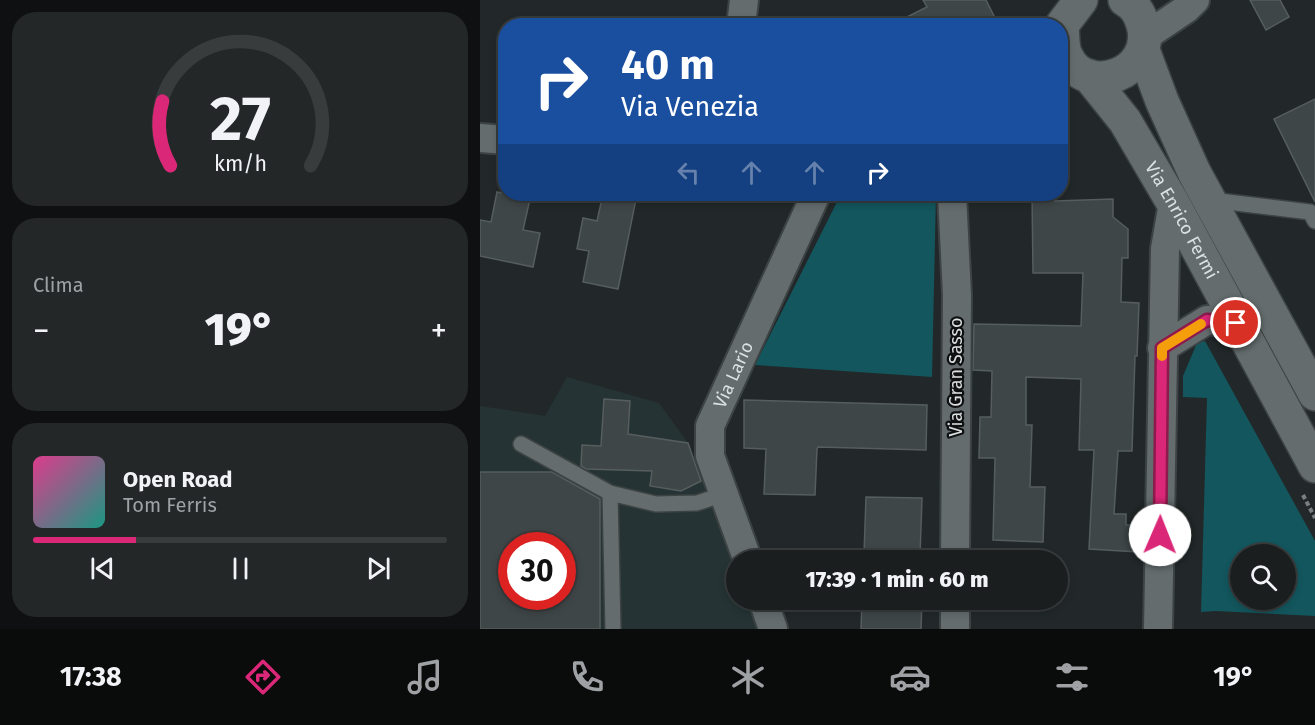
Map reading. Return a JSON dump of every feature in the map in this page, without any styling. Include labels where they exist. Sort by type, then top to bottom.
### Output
[{"type":"street","points":[[742,18],[744,0]]},
{"type":"street","points":[[1077,76],[1104,78],[1122,74],[1134,65],[1145,43],[1195,0]]},
{"type":"street","name":"Via Enrico Fermi","points":[[1132,1],[1141,15],[1145,43],[1162,101],[1194,172],[1315,394]]},
{"type":"street","name":"Via Enrico Fermi","points":[[1068,60],[1077,76],[1125,121],[1173,203],[1315,466]]},
{"type":"street","points":[[480,138],[498,139]]},
{"type":"street","name":"Via Lario","points":[[744,550],[710,456],[710,426],[813,201]]},
{"type":"street","name":"Via Gran Sasso","points":[[952,201],[957,295],[955,550]]},
{"type":"street","points":[[1158,629],[1165,249],[1173,203]]},
{"type":"street","points":[[1162,348],[1207,320],[1236,323]]},
{"type":"street","points":[[766,610],[773,629]]},
{"type":"street","points":[[955,610],[955,629]]},
{"type":"lane","points":[[1209,200],[1314,214]]},
{"type":"lane","points":[[521,444],[610,493],[656,504],[697,502],[724,494]]},
{"type":"lane","points":[[610,493],[613,629]]},
{"type":"shaded area","points":[[837,201],[936,201],[932,377],[755,365]]},
{"type":"shaded area","points":[[1205,341],[1315,541],[1315,616],[1201,612],[1207,398],[1183,397],[1183,376],[1197,343]]},
{"type":"shaded area","points":[[567,377],[659,403],[688,443],[727,550],[726,610],[750,610],[757,629],[480,629],[480,406],[545,416]]},
{"type":"building","points":[[923,0],[986,0],[995,18],[905,18],[927,7]]},
{"type":"building","points":[[1250,0],[1280,0],[1289,17],[1266,30]]},
{"type":"building","points":[[1315,99],[1315,202],[1274,119]]},
{"type":"building","points":[[497,192],[498,201],[530,201],[523,230],[540,233],[533,267],[480,256],[480,220],[491,222]]},
{"type":"building","points":[[1113,199],[1113,217],[1128,229],[1128,258],[1122,258],[1121,302],[1139,303],[1132,451],[1118,451],[1114,514],[1126,514],[1126,525],[1139,525],[1138,552],[1089,549],[1094,450],[1079,450],[1081,379],[1026,377],[1026,425],[1032,425],[1030,487],[1045,487],[1043,542],[993,540],[995,458],[979,458],[980,417],[991,417],[992,371],[973,370],[974,324],[1081,326],[1083,273],[1033,273],[1032,201]]},
{"type":"building","points":[[601,201],[636,201],[618,289],[583,282],[589,251],[577,249],[583,218],[597,221]]},
{"type":"building","points":[[604,399],[630,401],[628,434],[688,443],[701,481],[681,491],[650,486],[652,471],[586,469],[581,466],[582,445],[601,446]]},
{"type":"building","points":[[744,400],[927,405],[926,450],[818,447],[815,495],[764,494],[766,449],[744,448]]},
{"type":"building","points":[[480,472],[552,472],[600,499],[600,629],[480,629]]},
{"type":"building","points":[[866,497],[922,498],[920,550],[864,550]]},
{"type":"building","points":[[862,610],[922,610],[921,629],[861,629]]},
{"type":"slow traffic","points":[[1162,356],[1162,348],[1201,324]]},
{"type":"route","points":[[1160,535],[1162,348],[1207,320],[1236,323]]}]
